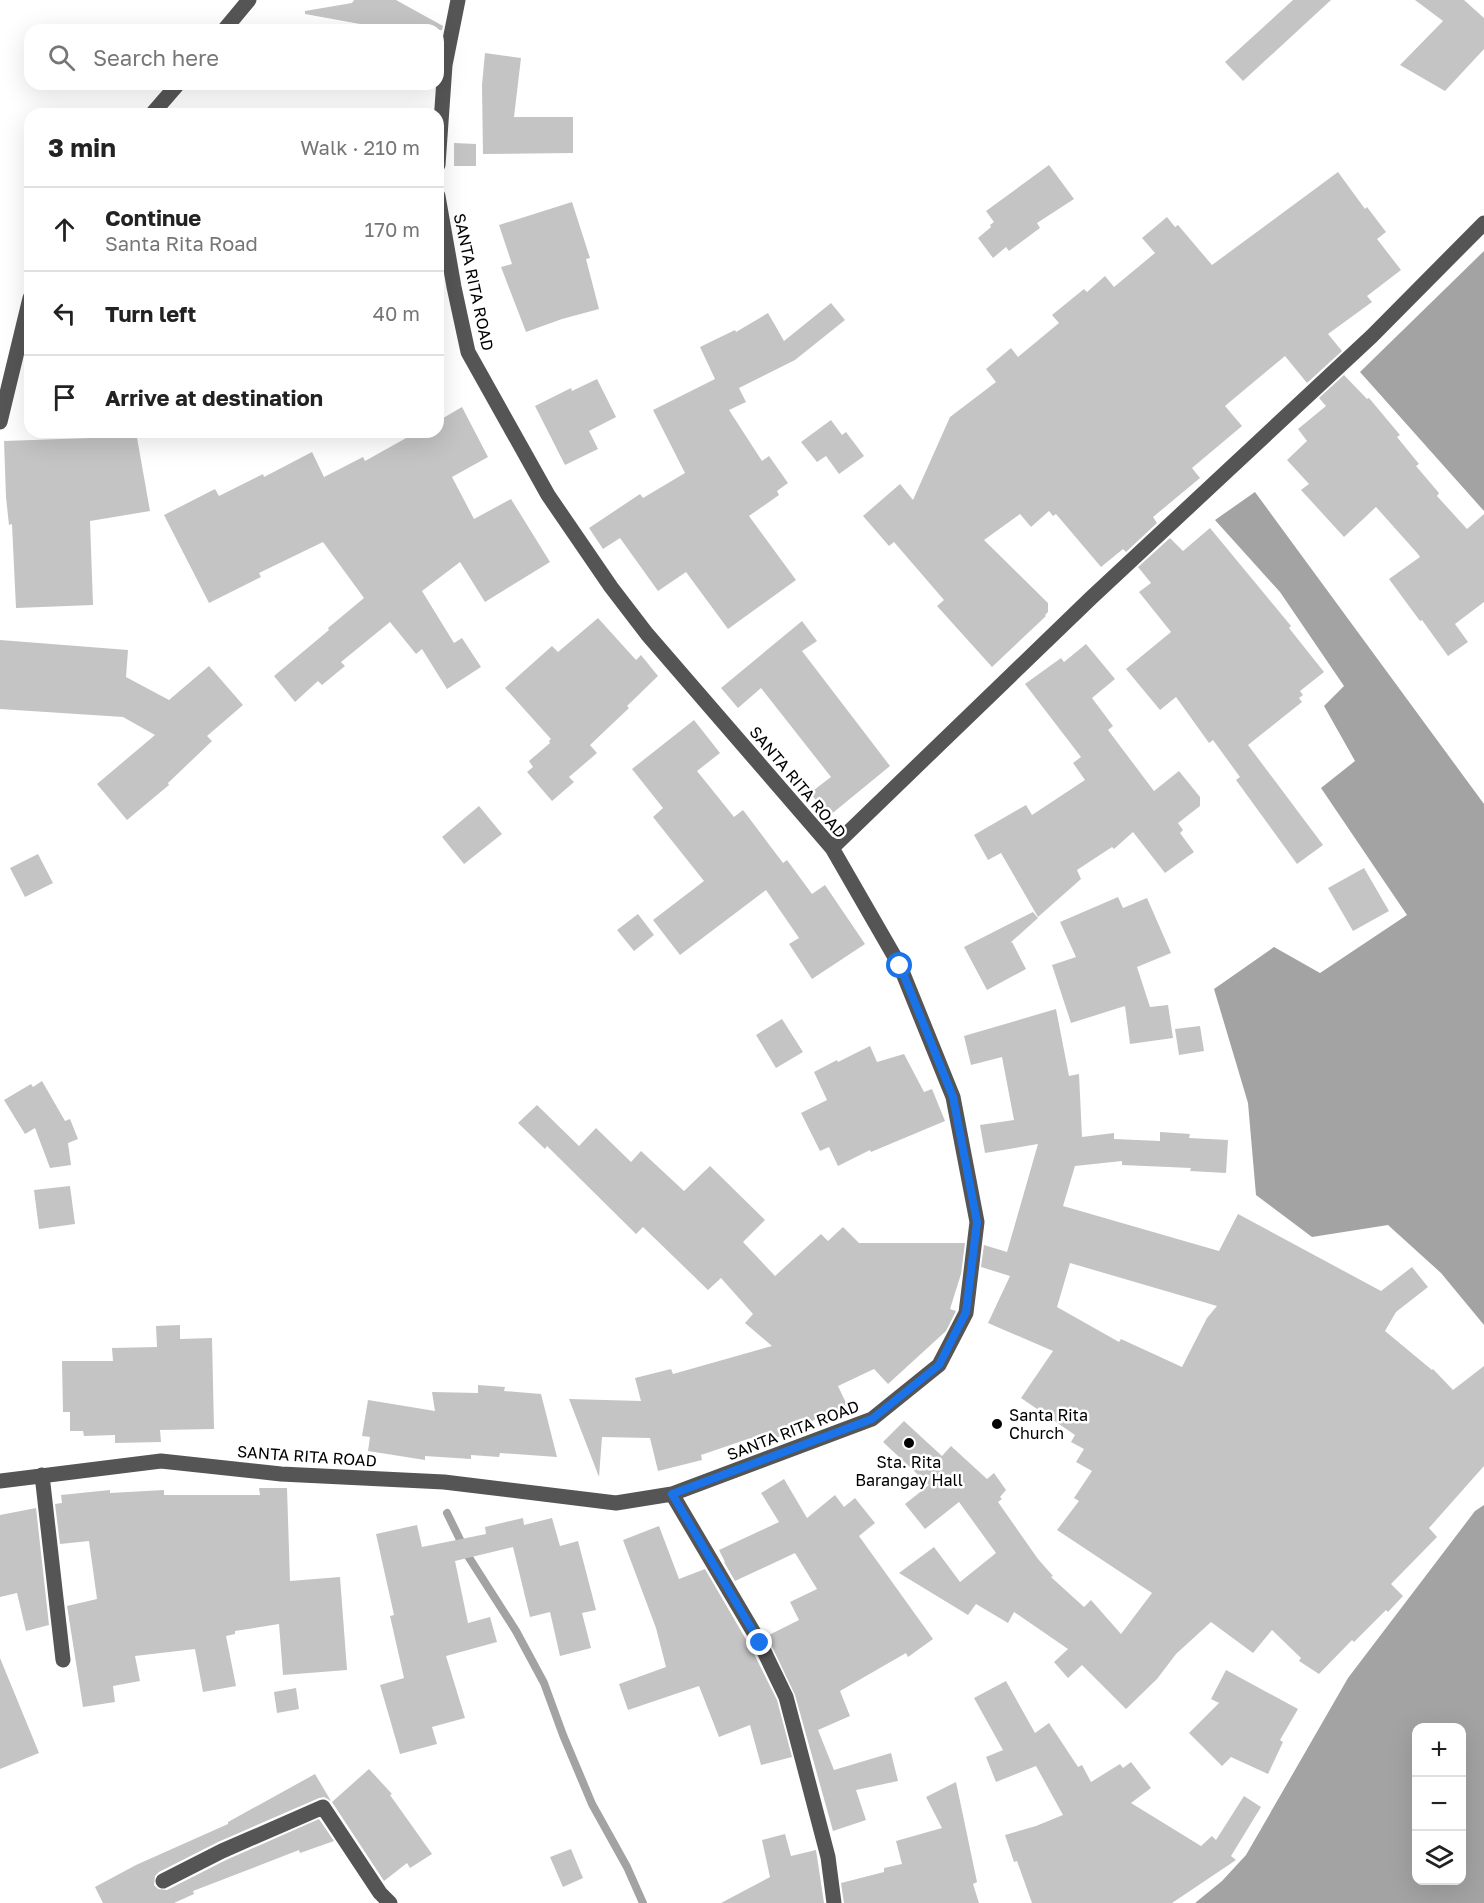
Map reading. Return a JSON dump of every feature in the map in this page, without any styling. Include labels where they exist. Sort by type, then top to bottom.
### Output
[{"type":"street","points":[[229,24],[249,0]]},
{"type":"street","points":[[444,79],[458,0]]},
{"type":"street","points":[[157,108],[173,90]]},
{"type":"street","points":[[442,108],[443,90]]},
{"type":"street","points":[[832,848],[1108,581],[1372,336],[1484,223]]},
{"type":"street","name":"SANTA RITA ROAD","points":[[0,1480],[161,1461],[281,1474],[444,1482],[616,1503],[672,1494],[872,1419],[939,1365],[966,1312],[977,1222],[953,1097],[900,966],[832,848],[647,634],[611,587],[548,495],[468,352],[444,230]]},
{"type":"street","points":[[0,422],[24,319]]},
{"type":"street","points":[[42,1475],[63,1660]]},
{"type":"street","points":[[672,1494],[760,1643],[786,1697],[828,1857],[834,1903]]},
{"type":"street","points":[[163,1881],[222,1851],[323,1807],[380,1893],[390,1903]]},
{"type":"shaded area","points":[[1484,251],[1484,511],[1360,372]]},
{"type":"shaded area","points":[[1255,492],[1484,804],[1484,1325],[1441,1273],[1388,1225],[1312,1237],[1256,1195],[1248,1103],[1214,989],[1274,947],[1320,973],[1407,915],[1321,788],[1355,761],[1324,706],[1344,686],[1280,592],[1215,520]]},
{"type":"shaded area","points":[[1484,1505],[1484,1903],[1195,1903],[1222,1881],[1246,1855],[1348,1678],[1475,1511]]},
{"type":"building","points":[[354,0],[396,0],[439,24],[360,24],[305,14],[305,11],[352,3]]},
{"type":"building","points":[[1293,0],[1331,0],[1243,81],[1225,62]]},
{"type":"building","points":[[1415,0],[1464,0],[1484,18],[1484,49],[1445,91],[1400,65],[1443,21]]},
{"type":"building","points":[[485,53],[521,58],[514,117],[573,117],[573,153],[483,154],[482,85]]},
{"type":"building","points":[[454,143],[476,144],[476,166],[454,166]]},
{"type":"building","points":[[1049,165],[1074,199],[1037,223],[1040,228],[1009,251],[1006,247],[993,258],[978,238],[994,222],[986,211]]},
{"type":"building","points":[[1338,172],[1365,209],[1367,207],[1386,232],[1377,239],[1401,270],[1367,296],[1372,302],[1328,334],[1342,351],[1307,383],[1285,356],[1225,406],[1242,426],[1192,468],[1200,478],[1153,517],[1157,523],[1126,552],[1123,549],[1101,567],[1056,514],[1053,516],[1049,511],[1031,527],[1020,514],[984,540],[1048,603],[1046,616],[992,667],[937,606],[944,600],[894,542],[889,546],[863,516],[900,484],[913,500],[950,417],[996,382],[986,369],[1011,348],[1018,357],[1059,323],[1052,315],[1084,289],[1087,292],[1105,276],[1114,287],[1155,253],[1142,238],[1167,217],[1175,227],[1178,225],[1212,265]]},
{"type":"building","points":[[572,202],[590,258],[586,259],[599,309],[526,332],[501,267],[512,264],[499,225]]},
{"type":"building","points":[[831,303],[845,320],[795,360],[739,388],[746,402],[729,410],[762,461],[769,456],[788,483],[777,491],[779,495],[749,516],[796,580],[728,629],[686,572],[658,591],[620,538],[603,549],[589,528],[640,494],[643,498],[685,473],[653,410],[715,379],[700,347],[735,330],[736,332],[768,313],[784,341]]},
{"type":"building","points":[[1344,375],[1367,399],[1369,398],[1400,435],[1397,437],[1419,464],[1416,466],[1439,493],[1437,496],[1467,529],[1484,514],[1484,602],[1455,624],[1468,642],[1448,656],[1389,579],[1420,557],[1418,554],[1376,507],[1344,537],[1301,490],[1309,484],[1287,460],[1307,441],[1298,429],[1326,406],[1319,398]]},
{"type":"building","points":[[597,379],[616,417],[589,431],[598,449],[565,465],[535,406],[571,388],[572,391]]},
{"type":"building","points":[[462,407],[488,457],[452,477],[474,519],[511,499],[550,562],[485,602],[460,562],[422,591],[454,643],[462,638],[481,667],[447,689],[422,649],[416,654],[390,622],[341,662],[345,666],[322,685],[318,681],[295,702],[274,676],[364,598],[323,542],[259,573],[261,577],[209,603],[164,515],[215,489],[219,496],[263,474],[264,477],[312,452],[324,477],[363,457],[365,461],[406,438],[444,438],[444,418]]},
{"type":"building","points":[[831,420],[842,435],[846,432],[864,456],[839,474],[826,456],[817,462],[801,442]]},
{"type":"building","points":[[137,438],[150,511],[90,521],[93,605],[16,608],[12,524],[9,525],[6,497],[4,441]]},
{"type":"building","points":[[1210,528],[1291,626],[1289,628],[1324,672],[1300,691],[1303,695],[1299,698],[1302,702],[1248,745],[1323,845],[1297,864],[1236,780],[1240,777],[1213,740],[1209,743],[1176,697],[1160,710],[1126,669],[1171,632],[1139,592],[1151,583],[1138,567],[1170,538],[1183,551]]},
{"type":"building","points":[[598,618],[636,660],[641,655],[658,676],[627,706],[629,708],[590,745],[597,753],[569,777],[574,782],[552,801],[527,772],[533,767],[529,761],[550,743],[551,739],[505,688],[552,646],[558,652]]},
{"type":"building","points":[[802,621],[817,641],[802,651],[890,766],[829,816],[810,793],[831,777],[761,688],[738,708],[721,688]]},
{"type":"building","points":[[0,640],[128,650],[126,677],[169,700],[209,666],[243,705],[207,736],[212,741],[168,783],[169,785],[127,820],[97,784],[155,735],[123,717],[0,709]]},
{"type":"building","points":[[1086,644],[1115,679],[1092,698],[1113,726],[1108,730],[1154,791],[1179,771],[1200,797],[1200,806],[1178,823],[1183,830],[1180,833],[1194,852],[1165,873],[1133,832],[1114,849],[1112,847],[1077,870],[1081,879],[1038,917],[1001,853],[988,860],[974,835],[1026,805],[1032,815],[1085,780],[1073,763],[1081,757],[1025,684],[1061,658],[1064,662]]},
{"type":"building","points":[[694,720],[720,753],[697,771],[734,817],[743,810],[783,863],[787,860],[812,894],[825,885],[865,944],[812,979],[789,944],[799,938],[766,890],[680,955],[653,920],[704,881],[653,817],[663,808],[632,769]]},
{"type":"building","points":[[479,806],[502,834],[464,864],[442,837]]},
{"type":"building","points":[[38,854],[53,883],[25,897],[10,868]]},
{"type":"building","points":[[1364,868],[1389,911],[1353,931],[1328,888]]},
{"type":"building","points":[[1118,897],[1123,908],[1147,898],[1171,953],[1137,967],[1150,1007],[1168,1005],[1173,1038],[1130,1044],[1125,1006],[1071,1023],[1052,965],[1076,957],[1060,922]]},
{"type":"building","points":[[1033,912],[1038,918],[1010,943],[1012,942],[1026,969],[987,990],[964,947]]},
{"type":"building","points":[[638,914],[654,935],[634,951],[617,930]]},
{"type":"building","points":[[1056,1009],[1069,1076],[1079,1074],[1082,1137],[1114,1133],[1114,1139],[1160,1141],[1160,1132],[1190,1134],[1189,1138],[1228,1140],[1226,1173],[1190,1171],[1191,1168],[1122,1165],[1122,1161],[1075,1166],[1063,1206],[1219,1251],[1238,1214],[1381,1291],[1412,1267],[1428,1287],[1396,1312],[1385,1331],[1433,1369],[1453,1390],[1484,1366],[1484,1466],[1429,1528],[1437,1537],[1391,1584],[1403,1596],[1354,1642],[1352,1640],[1319,1674],[1299,1661],[1301,1658],[1272,1630],[1253,1653],[1211,1622],[1176,1654],[1157,1679],[1126,1709],[1082,1665],[1068,1678],[1054,1662],[1068,1649],[1014,1612],[1008,1623],[976,1604],[968,1615],[899,1573],[934,1547],[960,1582],[996,1553],[959,1502],[925,1529],[905,1504],[929,1485],[883,1442],[904,1421],[942,1456],[951,1446],[987,1479],[994,1473],[1006,1490],[998,1502],[1038,1559],[1053,1576],[1051,1577],[1084,1607],[1091,1600],[1121,1634],[1152,1593],[1057,1530],[1079,1501],[1074,1498],[1092,1471],[1076,1462],[1084,1449],[1071,1442],[1075,1435],[1021,1398],[1053,1351],[988,1323],[1010,1276],[981,1267],[984,1245],[1007,1252],[1038,1144],[985,1153],[980,1125],[1014,1120],[1002,1057],[971,1065],[964,1036]],"holes":[[[1070,1263],[1217,1306],[1207,1318],[1182,1367],[1121,1339],[1119,1342],[1057,1307]]]},
{"type":"building","points":[[782,1019],[803,1052],[776,1068],[756,1035]]},
{"type":"building","points":[[1200,1026],[1204,1051],[1179,1055],[1175,1029]]},
{"type":"building","points":[[870,1046],[877,1062],[904,1054],[924,1092],[932,1089],[945,1121],[871,1152],[870,1150],[838,1166],[829,1147],[820,1151],[801,1113],[827,1100],[814,1072]]},
{"type":"building","points":[[42,1081],[65,1121],[70,1119],[78,1139],[68,1143],[71,1165],[50,1168],[35,1128],[25,1134],[4,1100],[31,1084],[33,1087]]},
{"type":"building","points":[[537,1105],[579,1146],[596,1128],[631,1162],[641,1151],[684,1191],[710,1166],[765,1220],[743,1242],[775,1276],[821,1234],[828,1241],[843,1227],[859,1243],[965,1243],[961,1274],[950,1309],[956,1311],[946,1331],[888,1384],[874,1369],[838,1386],[847,1405],[801,1426],[802,1428],[754,1446],[751,1438],[701,1455],[702,1460],[658,1471],[650,1438],[602,1437],[599,1477],[569,1399],[641,1401],[635,1378],[671,1369],[673,1374],[772,1346],[745,1323],[753,1314],[721,1278],[708,1290],[643,1227],[636,1234],[547,1146],[545,1149],[518,1123]]},
{"type":"building","points":[[70,1186],[75,1224],[39,1229],[34,1190]]},
{"type":"building","points":[[180,1325],[180,1339],[212,1338],[214,1429],[160,1430],[161,1442],[115,1443],[115,1435],[84,1436],[83,1431],[70,1431],[70,1412],[63,1412],[62,1361],[113,1361],[112,1348],[157,1347],[156,1326]]},
{"type":"building","points":[[478,1385],[505,1387],[504,1391],[541,1394],[557,1457],[500,1453],[499,1457],[471,1455],[471,1459],[425,1456],[425,1460],[368,1451],[370,1437],[362,1436],[368,1400],[435,1411],[432,1392],[478,1393]]},
{"type":"building","points":[[784,1479],[807,1518],[835,1495],[844,1507],[855,1498],[875,1523],[859,1536],[933,1639],[908,1657],[906,1653],[840,1691],[850,1716],[818,1730],[834,1770],[891,1753],[898,1781],[856,1790],[866,1820],[833,1831],[795,1695],[767,1636],[799,1620],[790,1602],[817,1589],[795,1553],[735,1581],[719,1550],[779,1522],[761,1493]]},
{"type":"building","points":[[259,1488],[287,1488],[290,1581],[340,1577],[347,1670],[283,1675],[279,1624],[235,1631],[235,1634],[226,1636],[236,1686],[203,1692],[195,1649],[135,1656],[140,1681],[113,1686],[115,1702],[83,1707],[67,1606],[97,1599],[89,1541],[60,1544],[55,1504],[62,1503],[61,1495],[110,1490],[110,1493],[164,1490],[164,1495],[260,1495]]},
{"type":"building","points":[[36,1508],[49,1625],[26,1631],[17,1593],[0,1597],[0,1515]]},
{"type":"building","points":[[523,1518],[524,1525],[552,1518],[560,1546],[578,1541],[596,1610],[582,1613],[591,1648],[560,1656],[550,1612],[530,1617],[513,1547],[455,1561],[468,1623],[490,1617],[497,1642],[446,1656],[465,1718],[432,1727],[437,1744],[400,1754],[380,1685],[404,1678],[390,1616],[394,1615],[376,1534],[417,1525],[422,1547],[486,1534],[485,1527]]},
{"type":"building","points":[[659,1526],[679,1579],[705,1569],[751,1648],[777,1700],[792,1757],[761,1765],[750,1725],[719,1737],[699,1686],[628,1710],[619,1684],[666,1667],[656,1628],[623,1540]]},
{"type":"building","points":[[0,1658],[39,1753],[0,1769]]},
{"type":"building","points":[[1226,1670],[1298,1709],[1280,1740],[1283,1742],[1268,1774],[1231,1757],[1222,1766],[1189,1733],[1219,1703],[1211,1699]]},
{"type":"building","points":[[1006,1681],[1035,1733],[1049,1723],[1078,1767],[1082,1765],[1091,1782],[1120,1764],[1123,1768],[1131,1762],[1151,1788],[1131,1803],[1201,1846],[1212,1836],[1216,1840],[1244,1796],[1261,1807],[1231,1856],[1236,1860],[1172,1903],[1032,1903],[1005,1835],[1063,1815],[1036,1766],[996,1782],[986,1757],[1003,1750],[974,1698]]},
{"type":"building","points":[[296,1688],[299,1709],[277,1713],[274,1692]]},
{"type":"building","points":[[369,1769],[392,1794],[390,1795],[432,1854],[410,1868],[407,1863],[384,1881],[332,1802]]},
{"type":"building","points":[[315,1774],[331,1801],[324,1797],[319,1798],[218,1842],[159,1872],[155,1876],[154,1885],[158,1889],[167,1890],[226,1860],[319,1819],[334,1841],[300,1853],[299,1850],[193,1891],[194,1894],[174,1903],[103,1903],[95,1887],[136,1865],[228,1824]]},
{"type":"building","points":[[956,1782],[977,1882],[973,1884],[979,1903],[844,1903],[841,1883],[884,1872],[884,1868],[902,1864],[896,1841],[942,1828],[926,1797]]},
{"type":"building","points":[[785,1834],[791,1856],[816,1850],[824,1903],[721,1903],[770,1877],[762,1840]]},
{"type":"building","points":[[571,1849],[583,1878],[563,1887],[550,1857]]},
{"type":"waterway","points":[[447,1513],[468,1556],[516,1631],[544,1683],[592,1804],[627,1867],[643,1903]]},
{"type":"place","name":"Santa Rita Church","points":[[997,1424]]},
{"type":"place","name":"Sta. Rita Barangay Hall","points":[[909,1443]]},
{"type":"route","points":[[760,1643],[672,1494],[872,1419],[939,1365],[966,1312],[977,1222],[953,1097],[900,966]]}]
